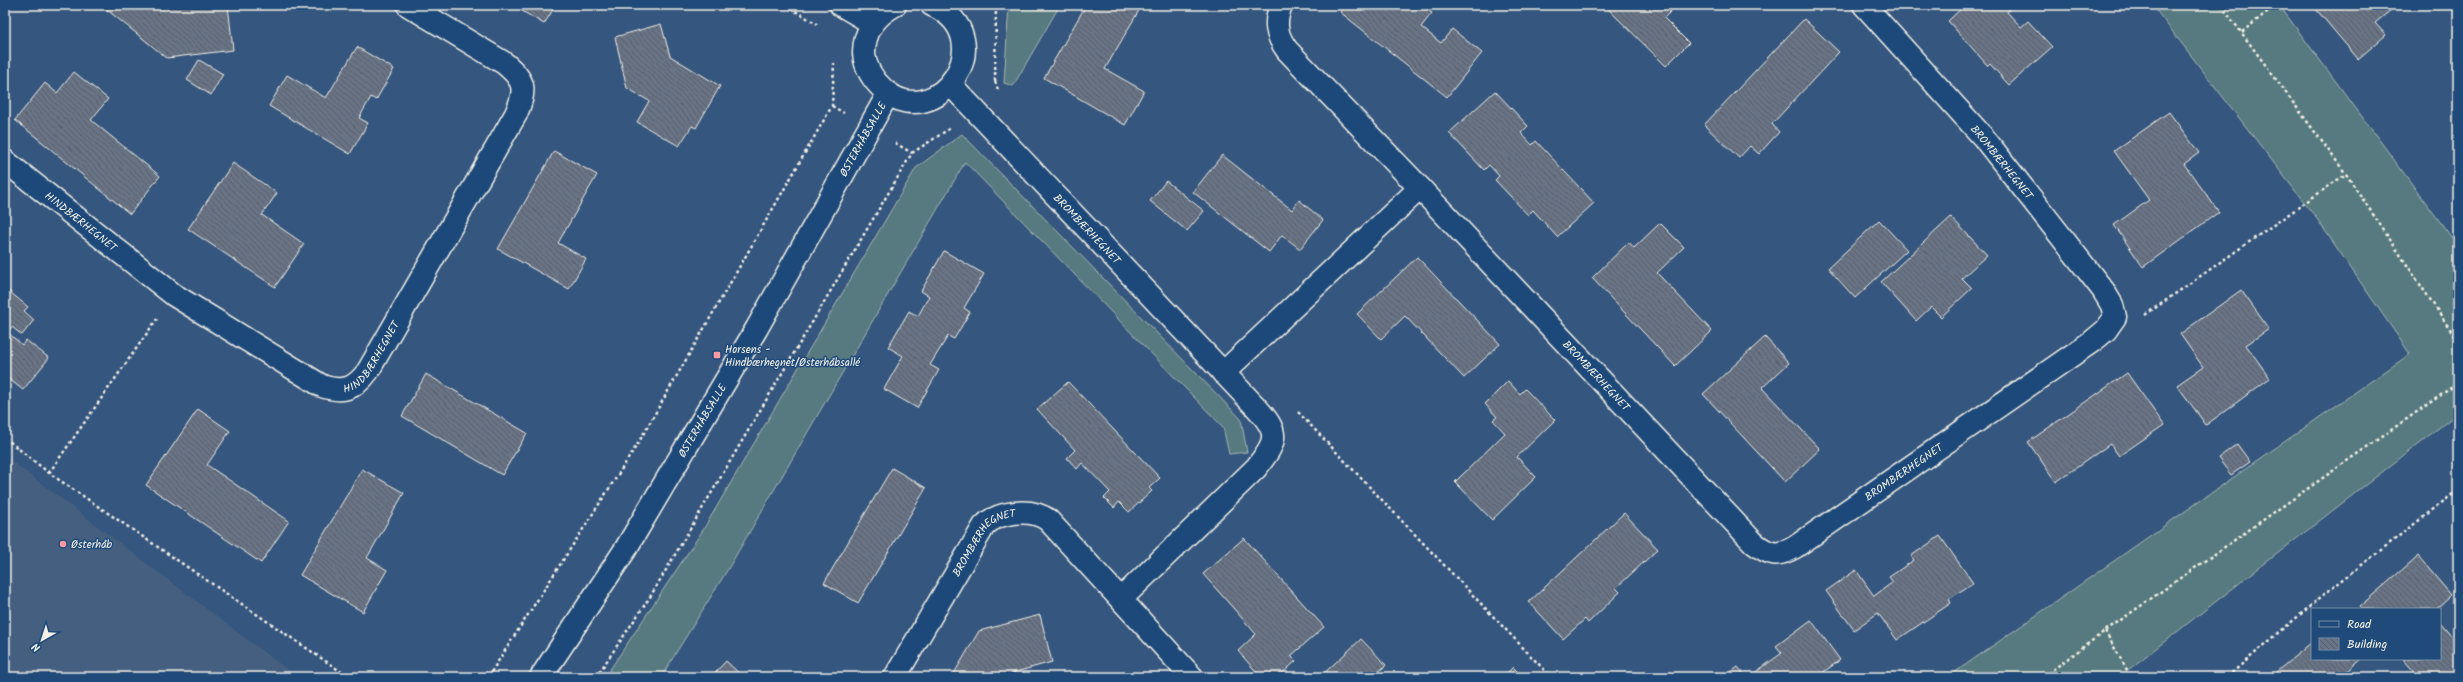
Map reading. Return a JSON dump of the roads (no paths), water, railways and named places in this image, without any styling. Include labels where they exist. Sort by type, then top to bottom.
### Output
[{"type":"street","name":"HINDBÆRHEGNET","points":[[5,161],[174,295],[322,386],[335,390],[348,390],[360,382],[513,121],[523,99],[523,84],[516,73],[408,5]]},
{"type":"street","points":[[842,5],[872,23]]},
{"type":"street","points":[[895,5],[883,12],[872,23],[866,38],[864,54],[867,70],[876,83],[888,94],[914,101],[928,99],[940,94],[951,85],[960,70],[964,54],[962,36],[954,21],[939,6]]},
{"type":"street","name":"BROMBÆRHEGNET","points":[[1281,5],[1276,27],[1280,40],[1287,50],[1420,188],[1754,543],[1773,554],[1785,553],[1795,547],[2094,340],[2106,330],[2115,317],[2112,305],[2103,290],[1984,138],[1864,5]]},
{"type":"street","name":"BROMBÆRHEGNET","points":[[951,85],[1268,421],[1274,435],[1269,452],[1256,468],[1121,599]]},
{"type":"street","name":"ØSTERHÅBSALLE","points":[[541,677],[637,530],[757,328],[888,94]]},
{"type":"street","points":[[1223,373],[1420,188]]},
{"type":"street","name":"BROMBÆRHEGNET","points":[[895,677],[984,526],[996,517],[1031,512],[1041,515],[1121,599],[1192,677]]},
{"type":"place","name":"Horsens - Hindbærhegnet/Østerhåbsallé","points":[[717,355]]},
{"type":"place","name":"Østerhåb","points":[[63,544]]}]
